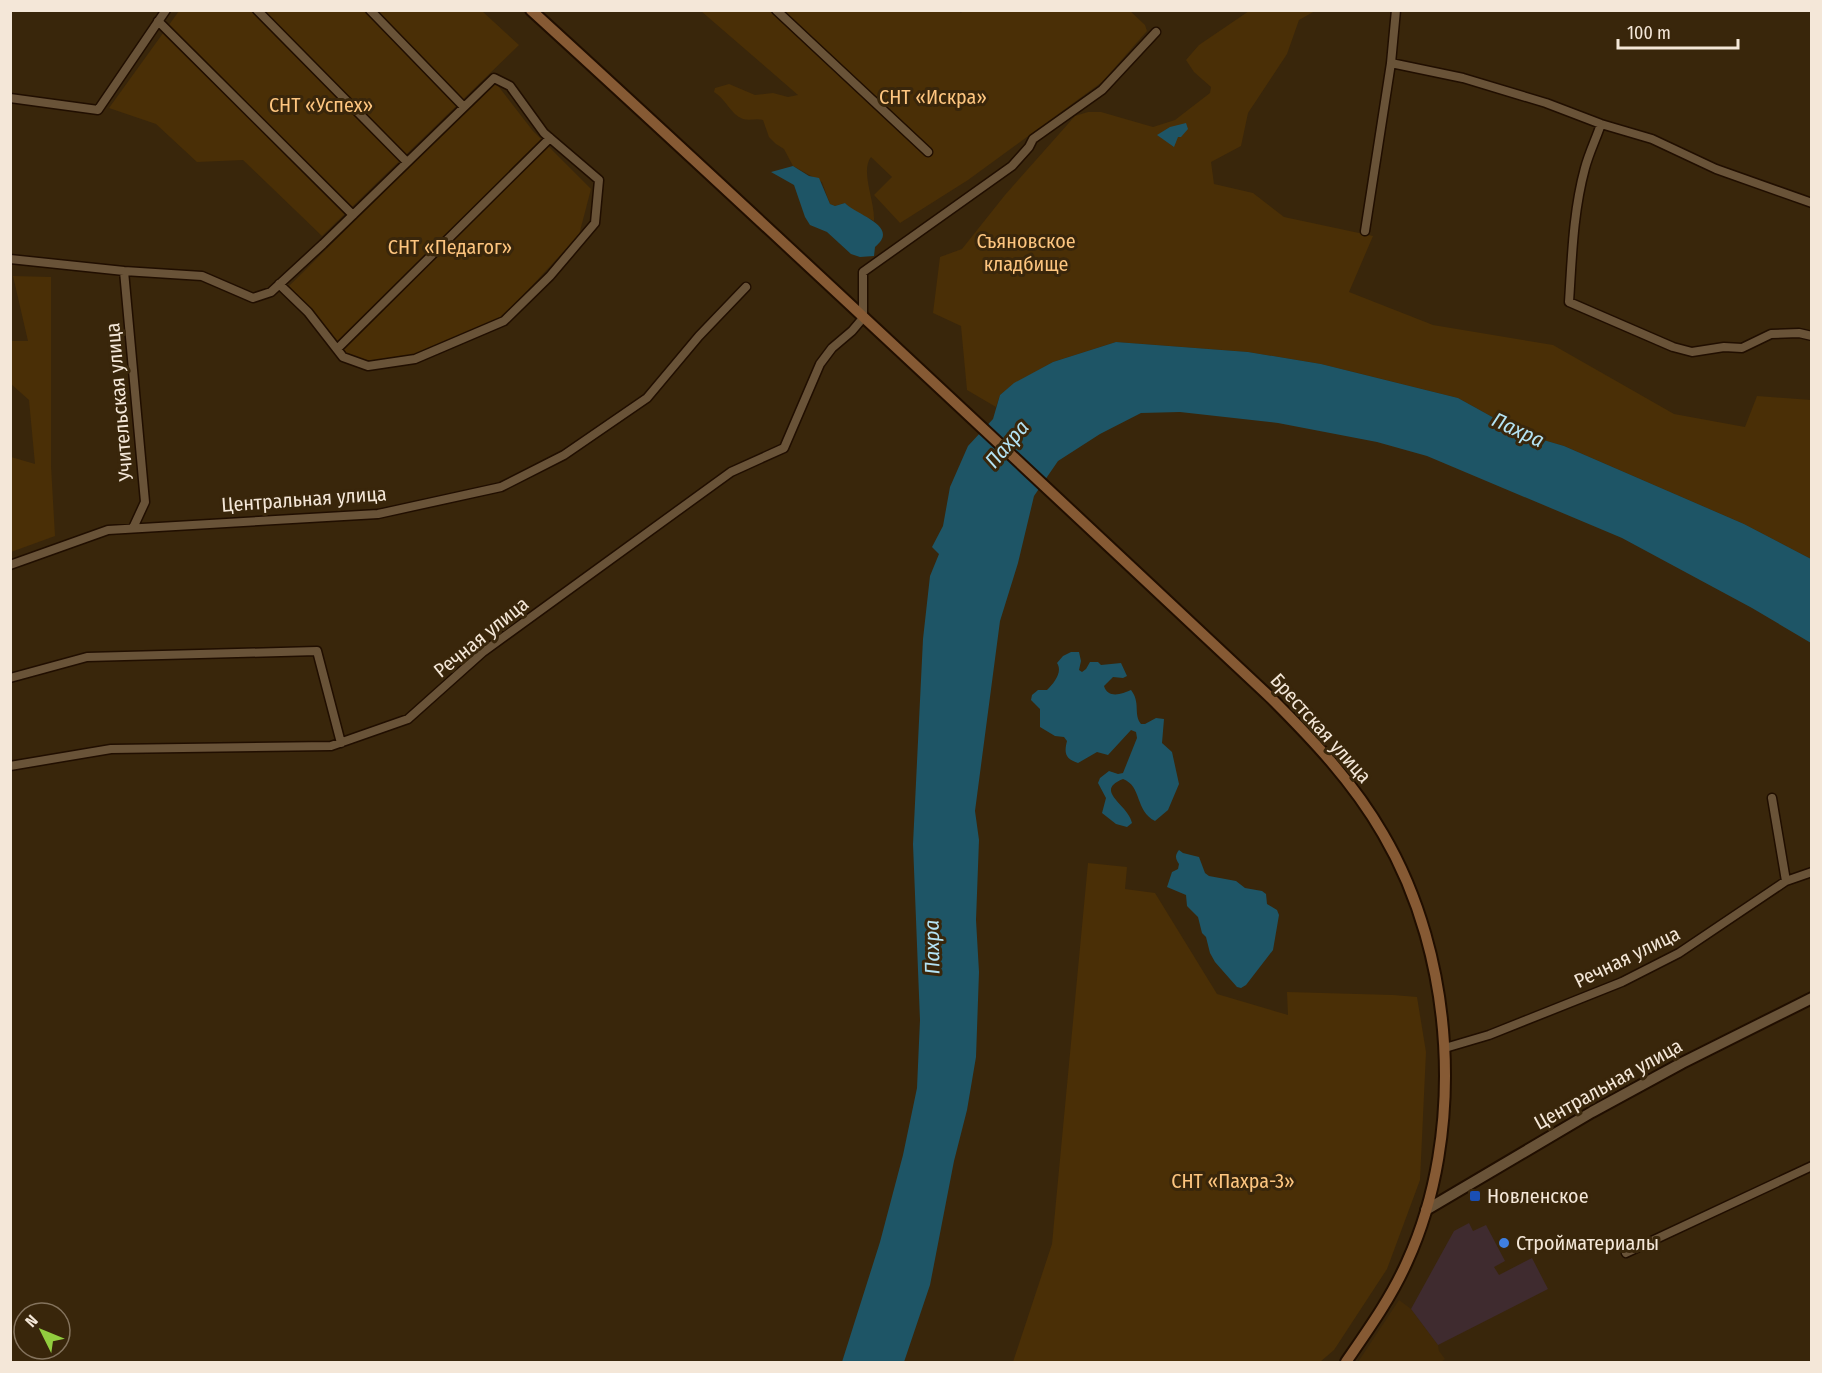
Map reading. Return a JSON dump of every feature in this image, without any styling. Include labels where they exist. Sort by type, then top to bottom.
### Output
[{"type":"main road","name":"Брестская улица","points":[[531,10],[740,201],[1300,726],[1333,761],[1359,796],[1394,853],[1421,922],[1432,963],[1440,1005],[1444,1048],[1444,1104],[1438,1160],[1426,1210],[1407,1262],[1368,1331],[1346,1362]]},
{"type":"street","points":[[10,98],[98,110],[166,10]]},
{"type":"street","points":[[257,10],[407,162]]},
{"type":"street","points":[[370,10],[464,107]]},
{"type":"street","points":[[776,10],[928,152]]},
{"type":"street","points":[[1365,231],[1391,63],[1396,10]]},
{"type":"street","points":[[158,21],[353,215]]},
{"type":"street","points":[[863,318],[863,273],[1012,166],[1033,140],[1102,90],[1156,32]]},
{"type":"street","points":[[1391,63],[1463,78],[1546,103],[1601,124],[1652,139],[1716,169],[1812,203]]},
{"type":"street","points":[[10,259],[124,271],[202,276],[253,298],[271,292],[279,284],[353,215],[494,78],[510,86],[550,138],[599,180],[595,223],[550,276],[504,321],[415,359],[368,366],[343,357],[308,312],[279,284]]},
{"type":"street","points":[[1601,124],[1585,168],[1577,207],[1569,302],[1673,347],[1692,352],[1724,347],[1742,348],[1771,334],[1799,333],[1812,336]]},
{"type":"street","points":[[337,349],[550,138]]},
{"type":"street","name":"Учительская улица","points":[[124,271],[145,502],[133,528]]},
{"type":"street","name":"Центральная улица","points":[[10,565],[108,530],[378,514],[501,487],[564,455],[647,398],[699,336],[746,287]]},
{"type":"street","name":"Речная улица","points":[[10,766],[111,749],[331,746],[408,719],[483,651],[731,472],[784,448],[820,364],[832,348],[863,318]]},
{"type":"street","points":[[10,678],[87,657],[317,651],[341,743]]},
{"type":"street","points":[[1772,798],[1786,881]]},
{"type":"street","name":"Речная улица","points":[[1444,1048],[1489,1035],[1622,982],[1679,953],[1786,881],[1812,872]]},
{"type":"street","name":"Центральная улица","points":[[1426,1210],[1592,1112],[1682,1063],[1812,998]]},
{"type":"street","points":[[1626,1253],[1812,1166]]},
{"type":"shaded area","points":[[1469,1223],[1473,1231],[1486,1225],[1505,1261],[1494,1267],[1499,1275],[1532,1258],[1548,1289],[1438,1345],[1411,1309],[1454,1231]]},
{"type":"shaded area","points":[[1399,1300],[1411,1309],[1438,1345],[1445,1359],[1441,1362],[1358,1362]]},
{"type":"green space","name":"СНТ «Искра»","points":[[958,10],[961,13],[963,10],[1129,10],[1145,25],[1147,31],[1102,82],[968,180],[900,223],[874,195],[892,177],[871,157],[868,163],[867,178],[874,221],[852,210],[845,203],[835,206],[830,204],[822,182],[793,166],[784,149],[769,137],[763,120],[746,120],[739,117],[714,92],[715,88],[729,84],[755,95],[773,93],[788,97],[798,95],[701,11]]},
{"type":"green space","name":"СНТ «Успех»","points":[[179,11],[482,11],[519,45],[322,236],[243,160],[197,162],[156,124],[109,108]]},
{"type":"green space","name":"Съяновское кладбище","points":[[1249,11],[1315,11],[1299,20],[1287,54],[1248,113],[1241,146],[1211,162],[1214,184],[1253,193],[1284,217],[1373,236],[1349,292],[1433,325],[1553,345],[1674,414],[1745,427],[1757,396],[1811,400],[1811,559],[1744,524],[1564,446],[1523,434],[1458,398],[1321,364],[1248,352],[1116,342],[1053,362],[1014,384],[1000,395],[996,407],[967,390],[961,326],[933,313],[940,257],[962,249],[1005,195],[1075,116],[1088,112],[1101,112],[1153,127],[1175,120],[1210,93],[1211,87],[1194,72],[1186,60],[1199,45]]},
{"type":"green space","name":"СНТ «Педагог»","points":[[495,82],[533,131],[591,189],[579,235],[501,319],[416,355],[370,363],[346,353],[289,286]]},
{"type":"green space","points":[[13,276],[51,277],[51,466],[55,536],[11,552],[11,457],[35,464],[29,400],[11,384],[11,341],[28,341]]},
{"type":"green space","name":"СНТ «Пахра-3»","points":[[1088,863],[1127,867],[1125,889],[1155,893],[1217,994],[1288,1015],[1287,992],[1417,997],[1426,1052],[1420,1180],[1387,1269],[1334,1350],[1320,1362],[1013,1362],[1052,1244]]},
{"type":"water","points":[[1186,123],[1188,129],[1181,137],[1178,137],[1174,147],[1157,135],[1170,127]]},
{"type":"water","points":[[793,166],[809,176],[819,178],[830,204],[835,206],[845,203],[880,227],[883,233],[882,240],[875,247],[874,256],[860,257],[851,254],[827,232],[810,225],[794,185],[771,172]]},
{"type":"water","name":"Пахра","points":[[1116,342],[1248,352],[1321,364],[1458,398],[1523,434],[1564,446],[1744,524],[1811,559],[1811,643],[1752,608],[1622,538],[1427,456],[1377,442],[1278,423],[1180,412],[1141,413],[1100,434],[1058,461],[1034,496],[1018,563],[1000,621],[975,811],[979,840],[976,920],[979,972],[976,1057],[930,1285],[904,1362],[842,1362],[880,1242],[903,1155],[917,1088],[920,1020],[913,844],[923,639],[930,576],[939,554],[932,547],[943,526],[950,487],[968,446],[993,419],[1000,395],[1014,383],[1053,362]]},
{"type":"water","points":[[1071,652],[1079,652],[1081,661],[1079,670],[1082,672],[1090,662],[1098,662],[1101,665],[1121,663],[1127,676],[1113,677],[1104,686],[1106,690],[1116,694],[1131,690],[1136,699],[1137,716],[1141,724],[1156,718],[1164,719],[1162,743],[1172,752],[1179,784],[1168,810],[1155,821],[1144,811],[1133,787],[1123,779],[1111,788],[1112,793],[1132,823],[1127,827],[1116,824],[1102,813],[1106,798],[1098,783],[1100,778],[1109,771],[1123,773],[1137,738],[1136,732],[1131,730],[1108,755],[1097,752],[1078,763],[1070,760],[1066,755],[1067,741],[1064,737],[1055,736],[1040,727],[1040,709],[1031,700],[1032,695],[1038,690],[1047,690],[1050,687],[1058,674],[1057,663]]},
{"type":"water","points":[[1179,850],[1199,857],[1205,873],[1209,876],[1236,881],[1245,888],[1262,891],[1266,894],[1267,904],[1277,910],[1279,915],[1273,950],[1246,985],[1241,988],[1237,987],[1215,962],[1206,937],[1202,933],[1198,917],[1187,906],[1186,895],[1167,887],[1172,872],[1178,869],[1179,864],[1176,857]]},
{"type":"place","name":"Новленское","points":[[1475,1196]]},
{"type":"place","name":"Стройматериалы","points":[[1504,1243]]}]
